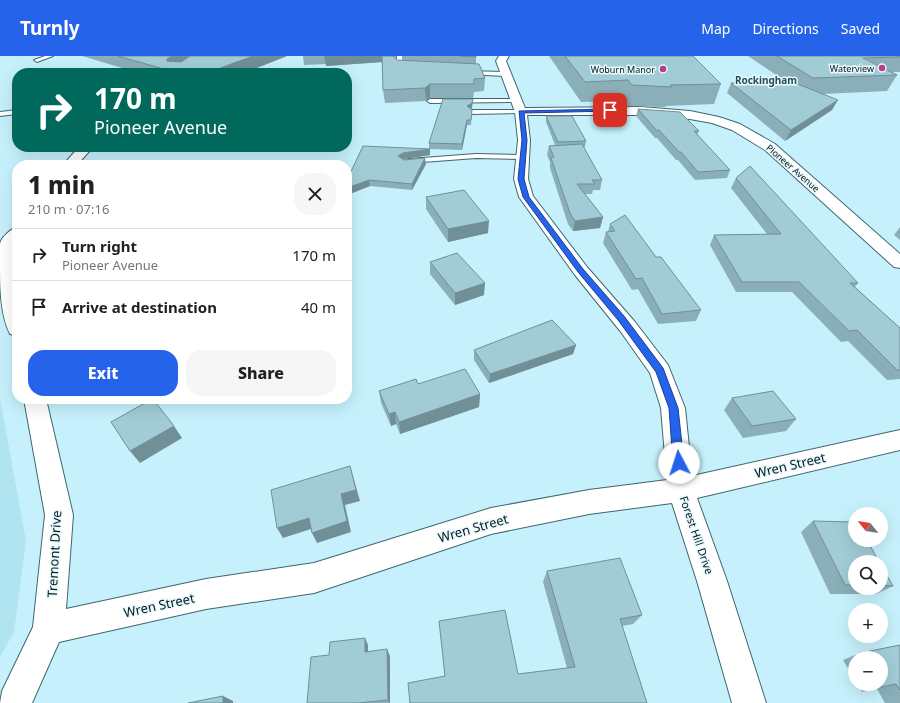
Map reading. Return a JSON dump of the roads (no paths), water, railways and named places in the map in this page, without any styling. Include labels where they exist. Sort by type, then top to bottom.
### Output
[{"type":"street","name":"Forest Hill Drive","points":[[504,65],[519,107],[524,140],[521,179],[526,197],[580,271],[615,310],[660,370],[674,408],[681,490],[712,581],[749,703]]},
{"type":"street","name":"Pioneer Avenue","points":[[519,107],[642,111],[690,115],[714,120],[736,127],[770,147],[900,263]]},
{"type":"street","points":[[74,160],[82,152]]},
{"type":"street","points":[[12,238],[6,246],[12,310]]},
{"type":"street","name":"Tremont Drive","points":[[14,703],[49,629],[59,515],[36,404]]},
{"type":"street","name":"Wren Street","points":[[49,629],[206,594],[314,578],[491,521],[589,502],[681,490],[900,440]]},
{"type":"lane","points":[[37,60],[50,56]]},
{"type":"lane","points":[[400,56],[398,69],[411,70]]},
{"type":"lane","points":[[461,72],[504,65]]},
{"type":"lane","points":[[430,101],[519,107]]},
{"type":"lane","points":[[472,112],[519,107]]},
{"type":"lane","points":[[0,114],[12,113]]},
{"type":"lane","points":[[404,162],[476,156],[522,157]]},
{"type":"place","name":"Waterview","points":[[882,68]]},
{"type":"place","name":"Woburn Manor","points":[[663,69]]},
{"type":"district","name":"Rockingham","points":[[766,80]]}]
